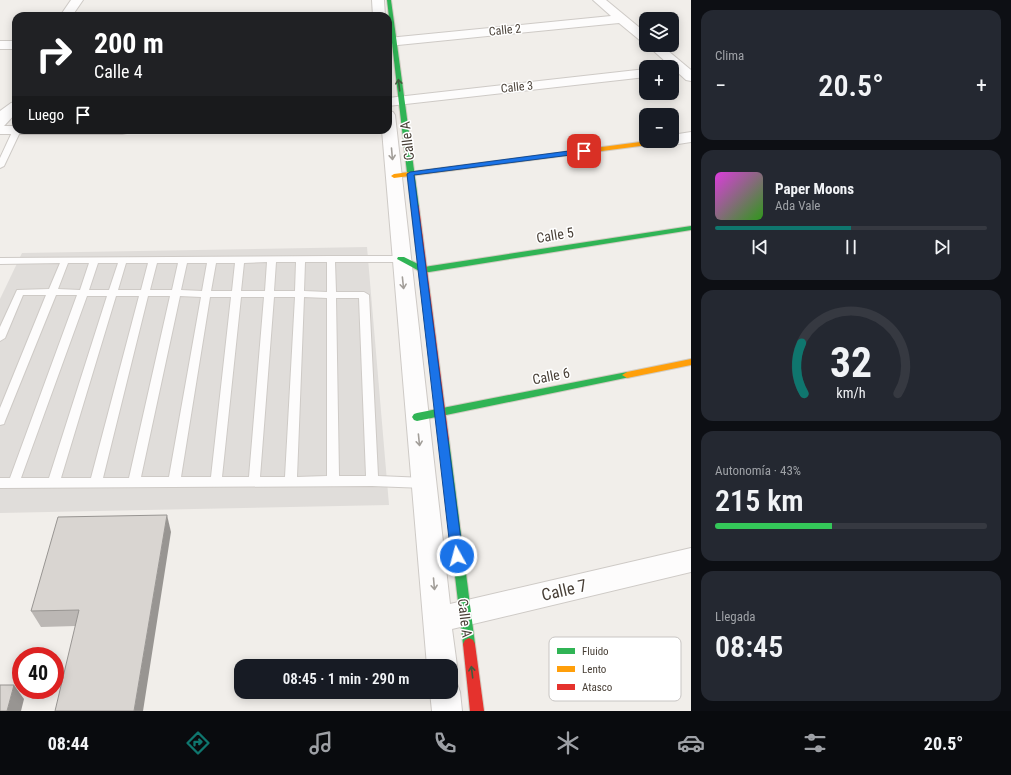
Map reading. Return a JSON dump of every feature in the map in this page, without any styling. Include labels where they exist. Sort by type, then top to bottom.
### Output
[{"type":"street","points":[[68,12],[76,0]]},
{"type":"street","points":[[378,0],[379,12]]},
{"type":"street","name":"Calle A","points":[[389,0],[390,12]]},
{"type":"street","points":[[599,0],[639,33]]},
{"type":"street","name":"Calle 2","points":[[392,42],[621,19]]},
{"type":"street","points":[[0,45],[12,45]]},
{"type":"street","points":[[661,52],[684,71]]},
{"type":"street","name":"Calle A","points":[[392,67],[394,117],[402,175],[423,270],[476,711]]},
{"type":"street","name":"Calle 3","points":[[394,117],[639,74]]},
{"type":"street","points":[[0,130],[12,130]]},
{"type":"street","points":[[679,139],[691,137]]},
{"type":"street","points":[[402,175],[639,144]]},
{"type":"street","name":"Calle A","points":[[402,175],[401,259],[441,659]]},
{"type":"street","name":"Calle 5","points":[[423,270],[691,228]]},
{"type":"street","points":[[401,259],[423,270]]},
{"type":"street","name":"Calle 6","points":[[417,417],[691,362]]},
{"type":"street","name":"Calle 7","points":[[437,619],[691,560]]},
{"type":"street","points":[[446,699],[447,711]]},
{"type":"lane","points":[[0,166],[15,134]]},
{"type":"lane","points":[[0,261],[401,259]]},
{"type":"lane","points":[[14,482],[82,292],[95,260]]},
{"type":"lane","points":[[54,482],[123,260]]},
{"type":"lane","points":[[96,482],[153,260]]},
{"type":"lane","points":[[134,482],[183,260]]},
{"type":"lane","points":[[174,482],[212,260]]},
{"type":"lane","points":[[216,482],[240,260]]},
{"type":"lane","points":[[254,481],[272,260]]},
{"type":"lane","points":[[291,481],[301,260]]},
{"type":"lane","points":[[331,260],[333,481]]},
{"type":"lane","points":[[0,421],[66,261]]},
{"type":"lane","points":[[0,338],[20,292],[331,296],[364,295],[372,481]]},
{"type":"lane","points":[[0,483],[372,481],[449,484]]},
{"type":"shaded area","points":[[367,247],[389,505],[0,513],[0,299],[22,253]]},
{"type":"building","points":[[167,515],[134,711],[55,711],[58,699],[64,699],[64,673],[79,610],[31,611],[58,517]]},
{"type":"building","points":[[0,685],[12,685],[12,692],[7,711],[0,711]]},
{"type":"traffic: fast","points":[[389,0],[391,12]]},
{"type":"traffic: fast","points":[[392,24],[415,207]]},
{"type":"traffic: fast","points":[[401,259],[423,270],[691,228]]},
{"type":"traffic: fast","points":[[417,417],[627,375]]},
{"type":"traffic: fast","points":[[444,440],[469,644]]},
{"type":"traffic: slow","points":[[394,176],[639,144]]},
{"type":"traffic: slow","points":[[627,375],[691,362]]},
{"type":"traffic: jam","points":[[415,207],[444,440]]},
{"type":"traffic: jam","points":[[469,644],[477,711]]},
{"type":"route","points":[[457,556],[410,174],[584,151]]}]
